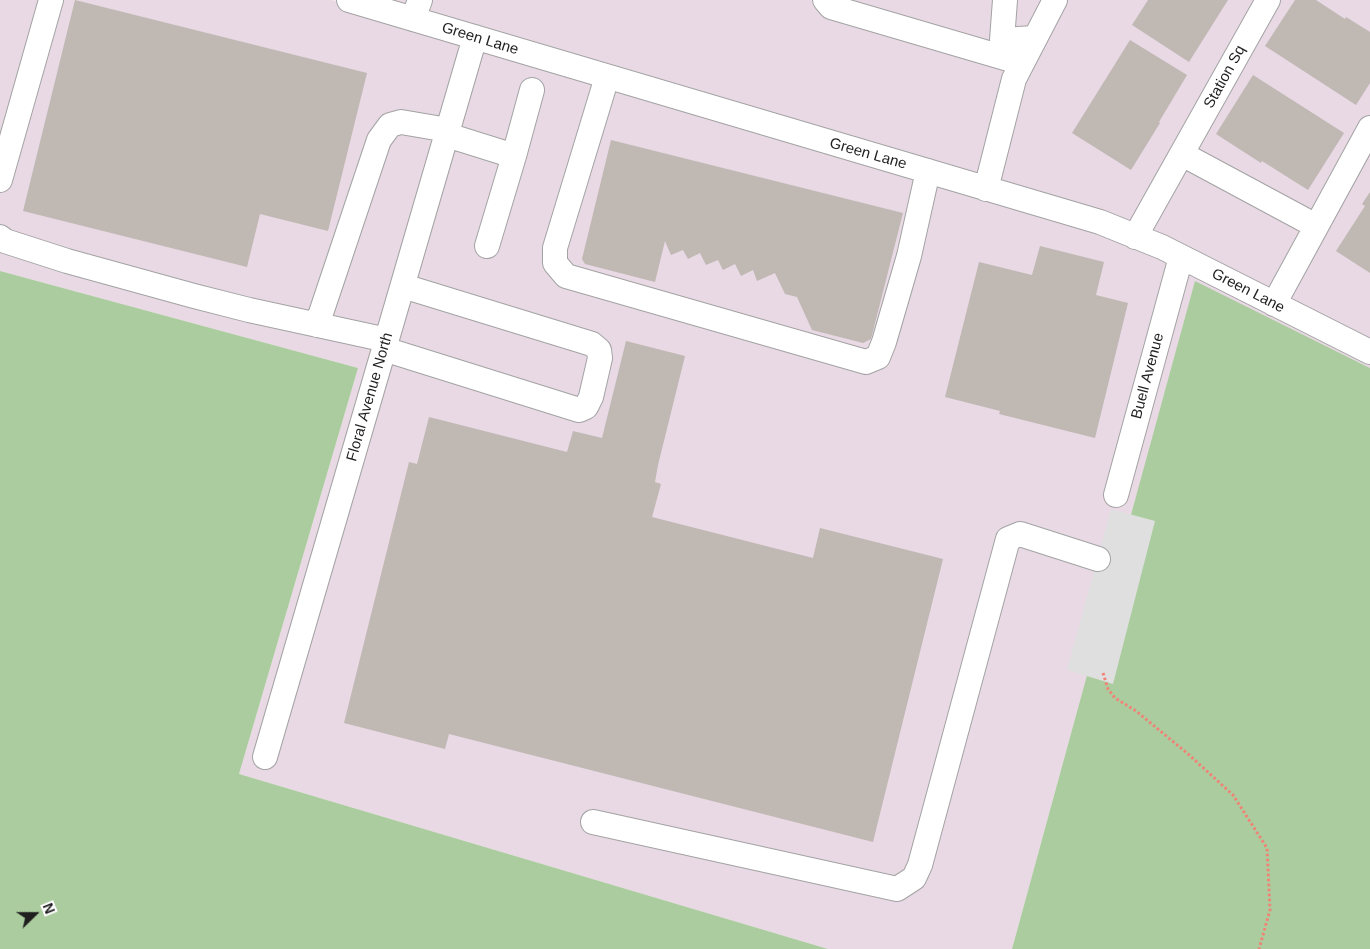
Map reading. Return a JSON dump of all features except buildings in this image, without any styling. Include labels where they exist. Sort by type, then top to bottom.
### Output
[{"type":"street","points":[[0,180],[51,0]]},
{"type":"street","name":"Green Lane","points":[[349,0],[416,9],[475,37],[1100,222],[1162,247],[1370,352]]},
{"type":"street","points":[[826,0],[831,7],[1022,63]]},
{"type":"street","points":[[1005,0],[1002,40],[1035,38]]},
{"type":"street","points":[[986,189],[1014,79],[1055,0]]},
{"type":"street","name":"Station Sq","points":[[1135,237],[1268,0]]},
{"type":"street","name":"Floral Avenue North","points":[[265,757],[475,37]]},
{"type":"street","points":[[607,77],[555,248],[556,263],[566,276],[866,362],[878,357],[884,342],[909,256],[928,172]]},
{"type":"street","points":[[487,246],[532,90]]},
{"type":"street","points":[[317,325],[379,140],[390,125],[401,122],[448,133],[514,156]]},
{"type":"street","points":[[1274,304],[1370,128]]},
{"type":"street","points":[[1182,154],[1316,226]]},
{"type":"street","points":[[0,237],[5,241],[67,262],[249,310],[317,325],[386,345],[579,410],[586,407],[591,397],[600,358],[599,350],[592,344],[403,286]]},
{"type":"street","name":"Buell Avenue","points":[[1116,495],[1181,257]]},
{"type":"street","points":[[593,822],[896,889],[914,878],[920,865],[1008,539],[1020,534],[1098,559]]},
{"type":"path","points":[[1104,673],[1108,689],[1115,698],[1136,711],[1187,753],[1233,796],[1267,848],[1270,910],[1259,949]]},
{"type":"shaded area","points":[[0,0],[331,0],[364,8],[369,0],[1370,0],[1370,368],[1195,282],[1012,949],[828,949],[239,774],[358,368],[0,271]]},
{"type":"shaded area","points":[[1111,509],[1155,521],[1113,684],[1067,670]]},
{"type":"green space","points":[[0,271],[358,368],[239,774],[828,949],[0,949]]},
{"type":"green space","points":[[1195,281],[1370,368],[1370,949],[1012,949]]}]
